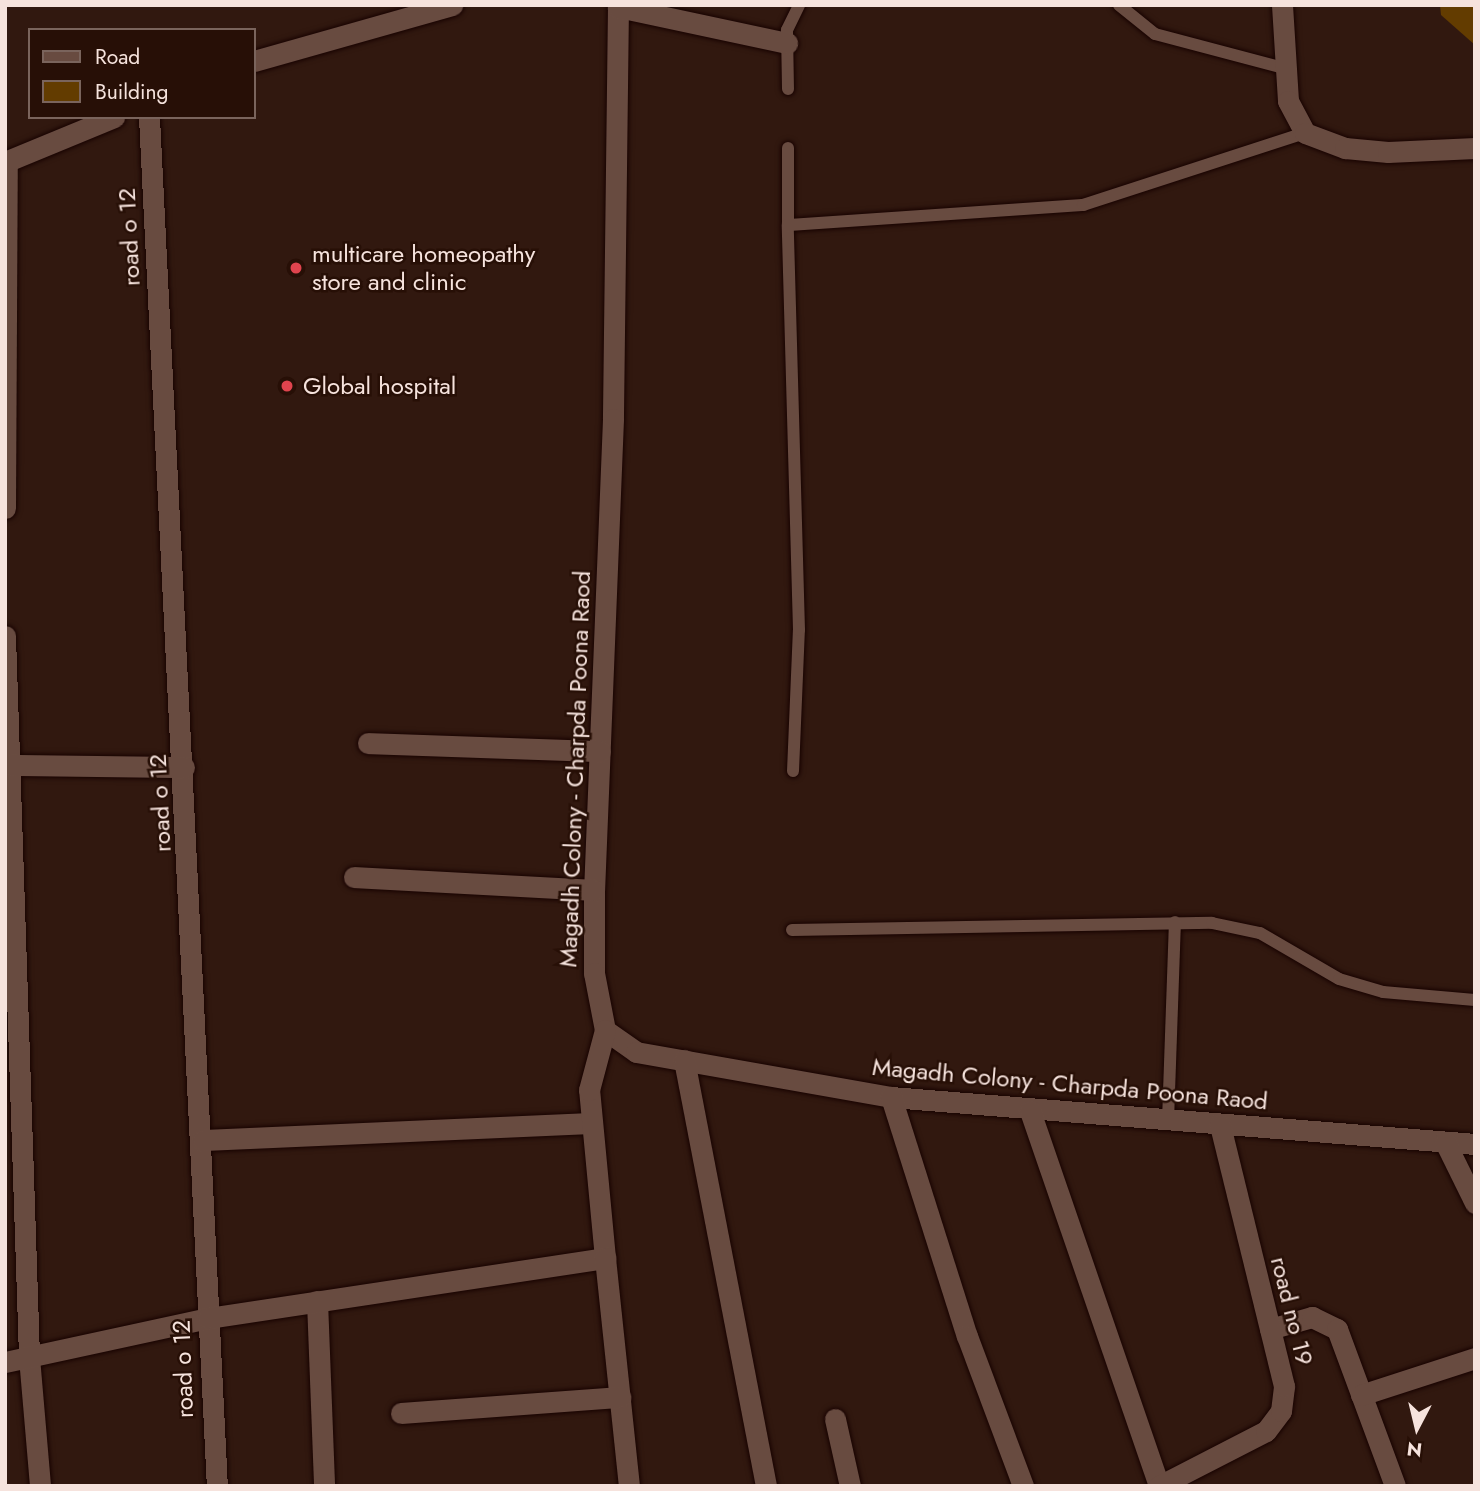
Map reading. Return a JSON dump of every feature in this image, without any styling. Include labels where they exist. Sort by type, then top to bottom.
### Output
[{"type":"street","points":[[1282,5],[1288,101],[1305,133],[1345,148],[1388,152],[1475,148]]},
{"type":"street","points":[[256,60],[449,6]]},
{"type":"street","points":[[618,6],[788,43]]},
{"type":"street","name":"Magadh Colony - Charpda Poona Raod","points":[[618,6],[613,419],[594,890],[594,973],[605,1030],[636,1052],[891,1097],[1030,1111],[1475,1144]]},
{"type":"street","points":[[5,508],[6,162],[109,119]]},
{"type":"street","name":"road o 12","points":[[149,119],[203,1140],[208,1318],[217,1486]]},
{"type":"street","points":[[5,636],[29,1357],[40,1486]]},
{"type":"street","points":[[368,743],[600,751]]},
{"type":"street","points":[[9,765],[184,766]]},
{"type":"street","points":[[354,877],[594,890]]},
{"type":"street","points":[[605,1030],[589,1090],[629,1486]]},
{"type":"street","points":[[684,1060],[766,1486]]},
{"type":"street","points":[[891,1097],[967,1336],[1023,1486]]},
{"type":"street","points":[[1030,1111],[1159,1486]]},
{"type":"street","points":[[203,1140],[592,1123]]},
{"type":"street","name":"road no 19","points":[[1159,1486],[1266,1431],[1281,1411],[1284,1386],[1220,1125]]},
{"type":"street","points":[[1446,1142],[1475,1203]]},
{"type":"street","points":[[5,1362],[208,1318],[605,1258]]},
{"type":"street","points":[[317,1301],[324,1486]]},
{"type":"street","points":[[1269,1329],[1312,1317],[1326,1320],[1337,1329],[1395,1486]]},
{"type":"street","points":[[1362,1395],[1475,1358]]},
{"type":"street","points":[[401,1413],[620,1396]]},
{"type":"street","points":[[835,1419],[850,1486]]},
{"type":"lane","points":[[788,89],[788,43],[799,5]]},
{"type":"lane","points":[[1119,5],[1155,34],[1284,68]]},
{"type":"lane","points":[[788,225],[1083,205],[1305,133]]},
{"type":"lane","points":[[788,148],[799,630],[793,771]]},
{"type":"lane","points":[[1168,1121],[1175,922]]},
{"type":"lane","points":[[792,930],[1175,922],[1260,933],[1339,979],[1384,992],[1475,1000]]},
{"type":"building","points":[[1440,5],[1475,5],[1475,45],[1441,15]]},
{"type":"place","name":"multicare homeopathy store and clinic","points":[[296,268]]},
{"type":"place","name":"Global hospital","points":[[287,386]]}]
